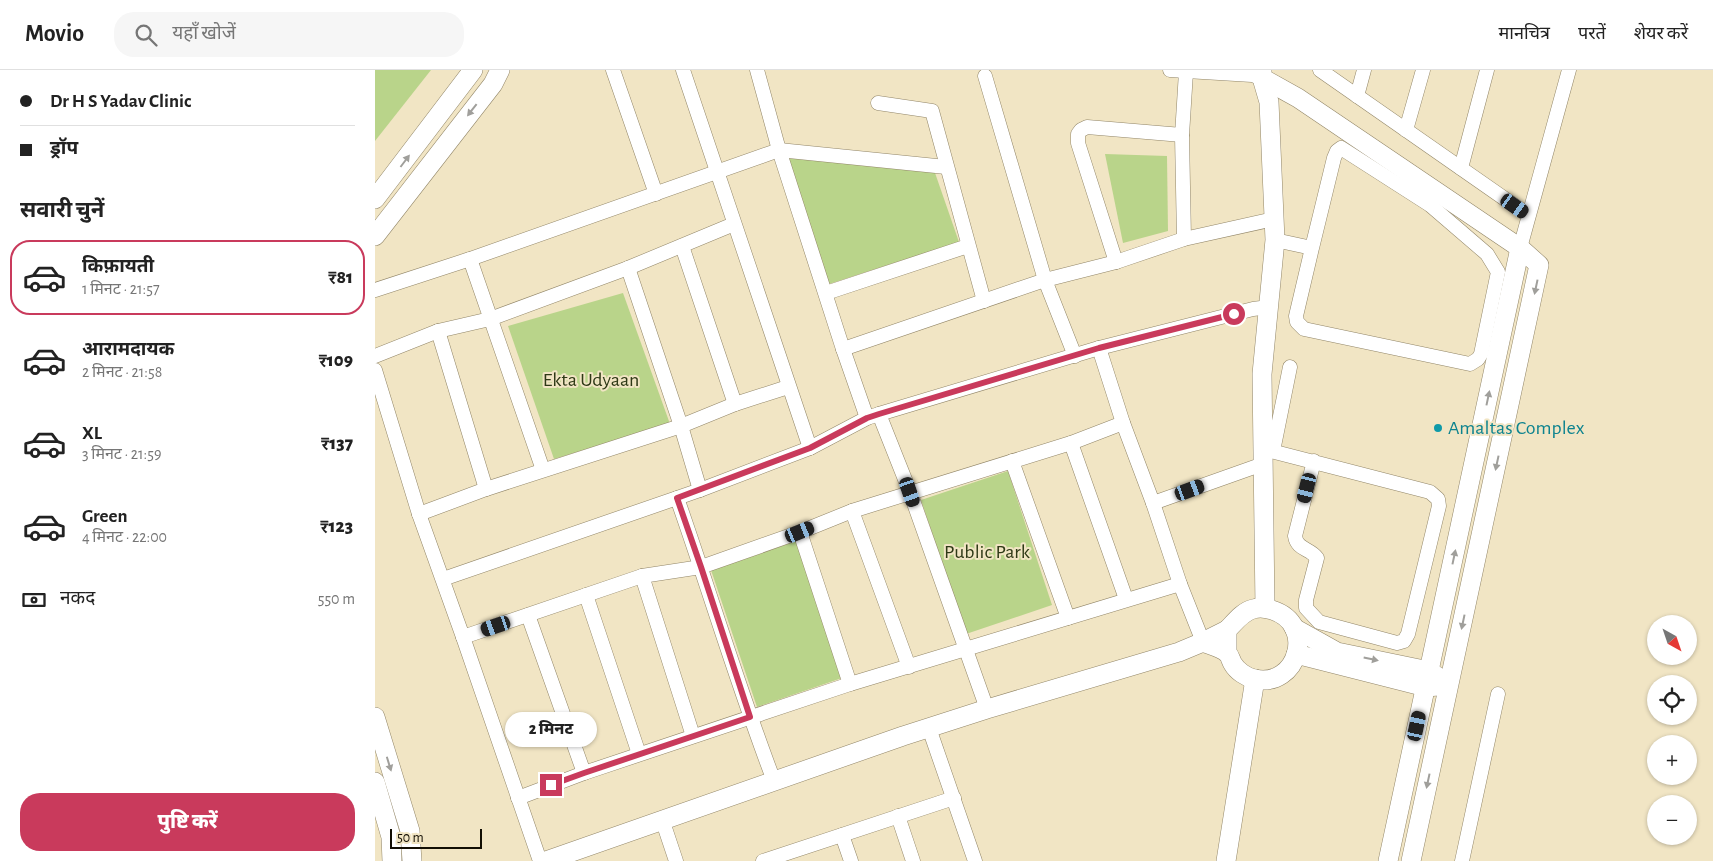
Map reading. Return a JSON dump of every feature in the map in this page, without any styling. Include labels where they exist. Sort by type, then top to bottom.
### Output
[{"type":"street","points":[[375,199],[473,70]]},
{"type":"street","points":[[375,236],[493,84],[500,70]]},
{"type":"street","points":[[613,70],[656,194]]},
{"type":"street","points":[[683,70],[810,448]]},
{"type":"street","points":[[757,70],[779,150],[843,348],[910,492],[987,709]]},
{"type":"street","points":[[1170,70],[1252,76],[1262,74],[1520,248],[1537,262],[1540,268],[1411,861]]},
{"type":"street","points":[[1320,70],[1528,215]]},
{"type":"street","points":[[1357,96],[1364,70]]},
{"type":"street","points":[[1406,130],[1423,70]]},
{"type":"street","points":[[1461,168],[1487,70]]},
{"type":"street","points":[[1388,861],[1520,248],[1569,70]]},
{"type":"street","points":[[1184,239],[1182,135],[1186,72]]},
{"type":"street","points":[[1262,74],[1269,102],[1275,240],[1262,374],[1267,455],[1265,608]]},
{"type":"street","points":[[985,76],[1045,280],[1075,356]]},
{"type":"street","points":[[878,102],[931,111],[984,301]]},
{"type":"street","points":[[1116,262],[1078,143],[1078,134],[1087,127],[1182,135]]},
{"type":"street","points":[[1341,148],[1431,205],[1494,262],[1498,272],[1481,354],[1470,364],[1304,330],[1297,322],[1296,316],[1312,248],[1334,158],[1337,151],[1341,148]]},
{"type":"street","points":[[375,290],[470,259],[779,150],[946,167]]},
{"type":"street","points":[[843,348],[1045,280],[1116,262],[1184,239],[1274,219]]},
{"type":"street","points":[[375,356],[438,331],[490,319],[628,268],[734,224]]},
{"type":"street","points":[[1275,240],[1312,248]]},
{"type":"street","points":[[682,246],[735,404]]},
{"type":"street","points":[[826,293],[968,246]]},
{"type":"street","points":[[470,259],[543,470]]},
{"type":"street","points":[[628,268],[681,426],[700,490]]},
{"type":"street","points":[[443,578],[700,490],[810,448],[873,416],[1099,348],[1253,309],[1269,307]]},
{"type":"street","points":[[438,331],[486,489]]},
{"type":"street","points":[[1099,348],[1123,423],[1153,503],[1180,584],[1203,642],[1227,653]]},
{"type":"street","points":[[1267,455],[1290,367]]},
{"type":"street","points":[[375,370],[419,514],[443,578],[540,861]]},
{"type":"street","points":[[419,514],[486,489],[681,426],[735,404],[788,387]]},
{"type":"street","points":[[463,637],[641,576],[701,567],[800,532],[852,511],[1071,443],[1123,423]]},
{"type":"street","points":[[1071,443],[1126,599]]},
{"type":"street","points":[[1153,503],[1267,455],[1315,461],[1430,492],[1438,499],[1439,506],[1408,634],[1404,641],[1397,643],[1319,622],[1307,608],[1306,600],[1317,558],[1312,552],[1296,543],[1295,536],[1315,461]]},
{"type":"street","points":[[1012,461],[1068,618]]},
{"type":"street","points":[[677,498],[750,717],[774,781]]},
{"type":"street","points":[[852,511],[909,667]]},
{"type":"street","points":[[800,532],[850,684]]},
{"type":"street","points":[[641,576],[693,736]]},
{"type":"street","points":[[518,798],[639,754],[850,684],[1180,584]]},
{"type":"street","points":[[586,595],[639,754]]},
{"type":"street","points":[[546,861],[929,728],[1179,652],[1227,630],[1241,615],[1253,609],[1265,608],[1281,613],[1294,628],[1297,635],[1298,650],[1293,662],[1284,672],[1271,679],[1255,679],[1244,675],[1233,666],[1227,653],[1227,630]]},
{"type":"street","points":[[528,615],[584,773]]},
{"type":"street","points":[[1294,628],[1337,652],[1449,685]]},
{"type":"street","points":[[1296,654],[1428,679]]},
{"type":"street","points":[[1226,861],[1255,679]]},
{"type":"street","points":[[1462,861],[1498,694]]},
{"type":"street","points":[[375,717],[410,831],[412,861]]},
{"type":"street","points":[[929,728],[975,861]]},
{"type":"street","points":[[375,782],[391,837],[392,861]]},
{"type":"street","points":[[763,861],[788,857],[842,835],[954,798]]},
{"type":"street","points":[[898,816],[913,861]]},
{"type":"street","points":[[662,820],[676,861]]},
{"type":"street","points":[[842,835],[851,861]]},
{"type":"green space","points":[[375,70],[431,70],[375,141]]},
{"type":"green space","points":[[1105,154],[1167,156],[1168,231],[1123,243]]},
{"type":"green space","points":[[783,156],[934,170],[959,242],[829,284]]},
{"type":"green space","name":"Ekta Udyaan","points":[[623,293],[670,424],[554,459],[508,326]]},
{"type":"green space","name":"Public Park","points":[[1008,471],[1052,605],[966,634],[921,500]]},
{"type":"green space","points":[[797,541],[842,678],[757,707],[711,570]]},
{"type":"place","name":"Amaltas Complex","points":[[1438,428]]},
{"type":"route","points":[[551,785],[750,717],[677,498],[810,448],[867,418],[879,414],[1099,348],[1234,314]]}]
